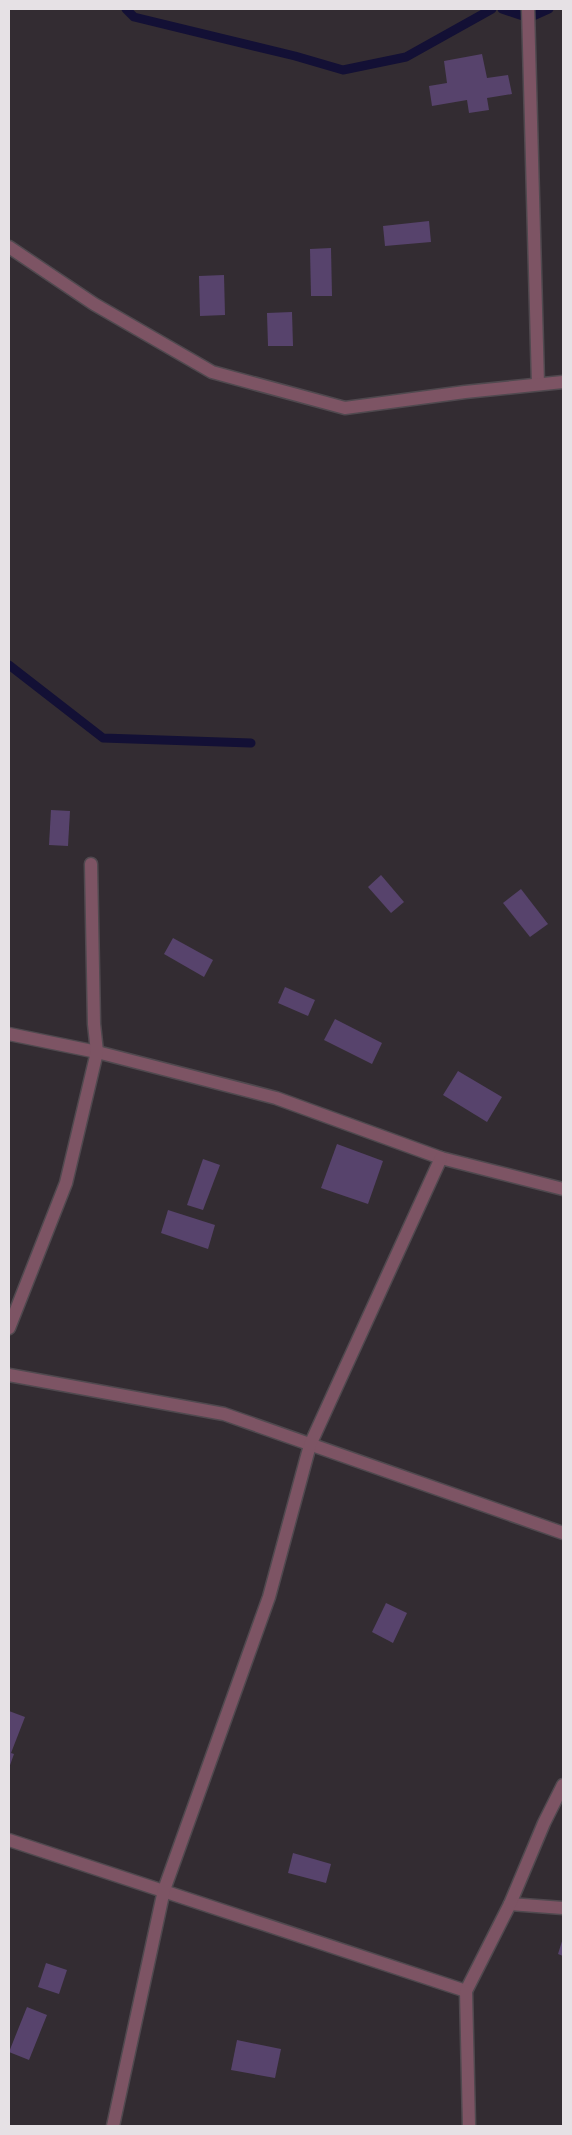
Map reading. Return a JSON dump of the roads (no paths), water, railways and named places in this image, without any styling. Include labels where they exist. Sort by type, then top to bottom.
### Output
[{"type":"street","points":[[528,9],[538,384]]},
{"type":"street","points":[[9,247],[94,304],[212,372],[345,408],[563,382]]},
{"type":"street","points":[[9,1328],[66,1183],[97,1052],[94,1024],[91,864]]},
{"type":"street","points":[[9,1034],[97,1052],[276,1098],[441,1158],[563,1189]]},
{"type":"street","points":[[112,2126],[164,1890],[269,1596],[310,1445],[441,1158]]},
{"type":"street","points":[[9,1375],[224,1414],[563,1533]]},
{"type":"street","points":[[469,2126],[466,1991],[510,1904],[544,1823],[563,1784]]},
{"type":"street","points":[[9,1840],[466,1991]]},
{"type":"street","points":[[510,1904],[563,1908]]},
{"type":"waterway","points":[[126,9],[134,17],[295,56],[343,70],[406,57],[492,9]]},
{"type":"waterway","points":[[502,9],[529,18],[549,9]]},
{"type":"waterway","points":[[9,665],[103,738],[251,743]]}]
